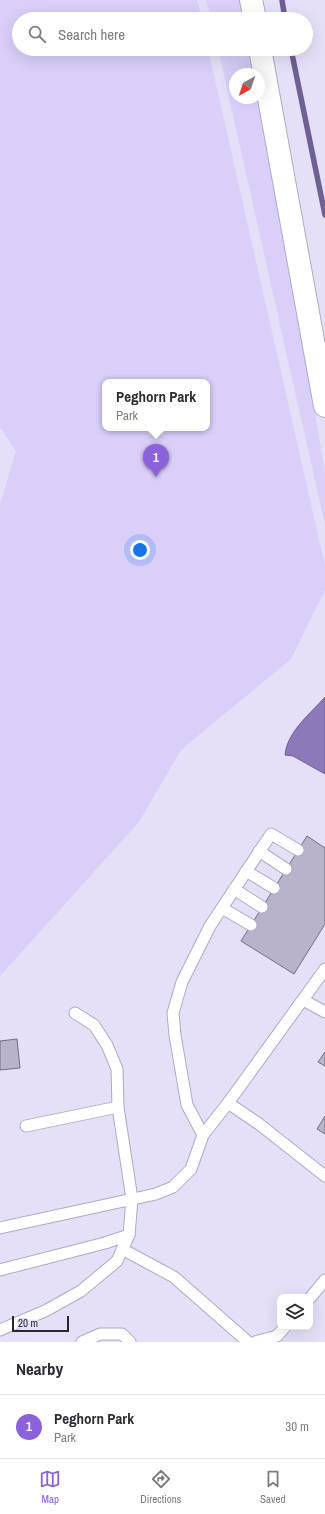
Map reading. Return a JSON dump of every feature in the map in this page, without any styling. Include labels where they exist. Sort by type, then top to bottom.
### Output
[{"type":"street","points":[[251,0],[254,12]]},
{"type":"street","points":[[261,56],[325,406]]},
{"type":"lane","points":[[203,1135],[187,1105],[175,1035],[173,1013],[182,982],[210,926],[271,834],[298,850]]},
{"type":"lane","points":[[259,851],[286,869]]},
{"type":"lane","points":[[246,871],[274,888]]},
{"type":"lane","points":[[234,889],[262,907]]},
{"type":"lane","points":[[222,908],[251,925]]},
{"type":"lane","points":[[0,1228],[156,1194],[173,1187],[191,1169],[203,1135],[325,969]]},
{"type":"lane","points":[[303,1000],[325,1012]]},
{"type":"lane","points":[[0,1330],[45,1311],[81,1292],[117,1261],[129,1235],[132,1199],[118,1107],[117,1069],[108,1045],[94,1025],[75,1013]]},
{"type":"lane","points":[[228,1103],[259,1124],[325,1176]]},
{"type":"lane","points":[[26,1126],[118,1107]]},
{"type":"lane","points":[[0,1270],[105,1243],[129,1235]]},
{"type":"lane","points":[[122,1249],[174,1277],[237,1338],[248,1342]]},
{"type":"lane","points":[[313,1294],[325,1280]]},
{"type":"lane","points":[[255,1342],[277,1336],[282,1330]]},
{"type":"lane","points":[[82,1342],[100,1334],[122,1334],[130,1342]]},
{"type":"shaded area","points":[[0,0],[197,0],[200,12],[12,12],[12,56],[210,56],[325,566],[325,590],[291,659],[181,750],[139,822],[0,976],[0,504],[16,451],[0,427]]},
{"type":"shaded area","points":[[206,0],[246,0],[248,12],[209,12]]},
{"type":"shaded area","points":[[220,56],[255,56],[258,68],[229,68],[229,98]]},
{"type":"shaded area","points":[[230,104],[264,104],[325,473],[325,525]]},
{"type":"shaded area","points":[[325,697],[325,774],[293,756],[285,755],[290,739],[295,731]]},
{"type":"building","points":[[307,836],[325,848],[325,924],[294,974],[241,941]]},
{"type":"building","points":[[17,1039],[20,1068],[0,1070],[0,1041]]},
{"type":"building","points":[[325,1052],[325,1066],[318,1062]]},
{"type":"building","points":[[325,1116],[325,1134],[317,1129]]},
{"type":"waterway","points":[[282,0],[284,12]]},
{"type":"waterway","points":[[292,56],[325,215]]},
{"type":"place","name":"Peghorn Park","points":[[156,477]]}]
